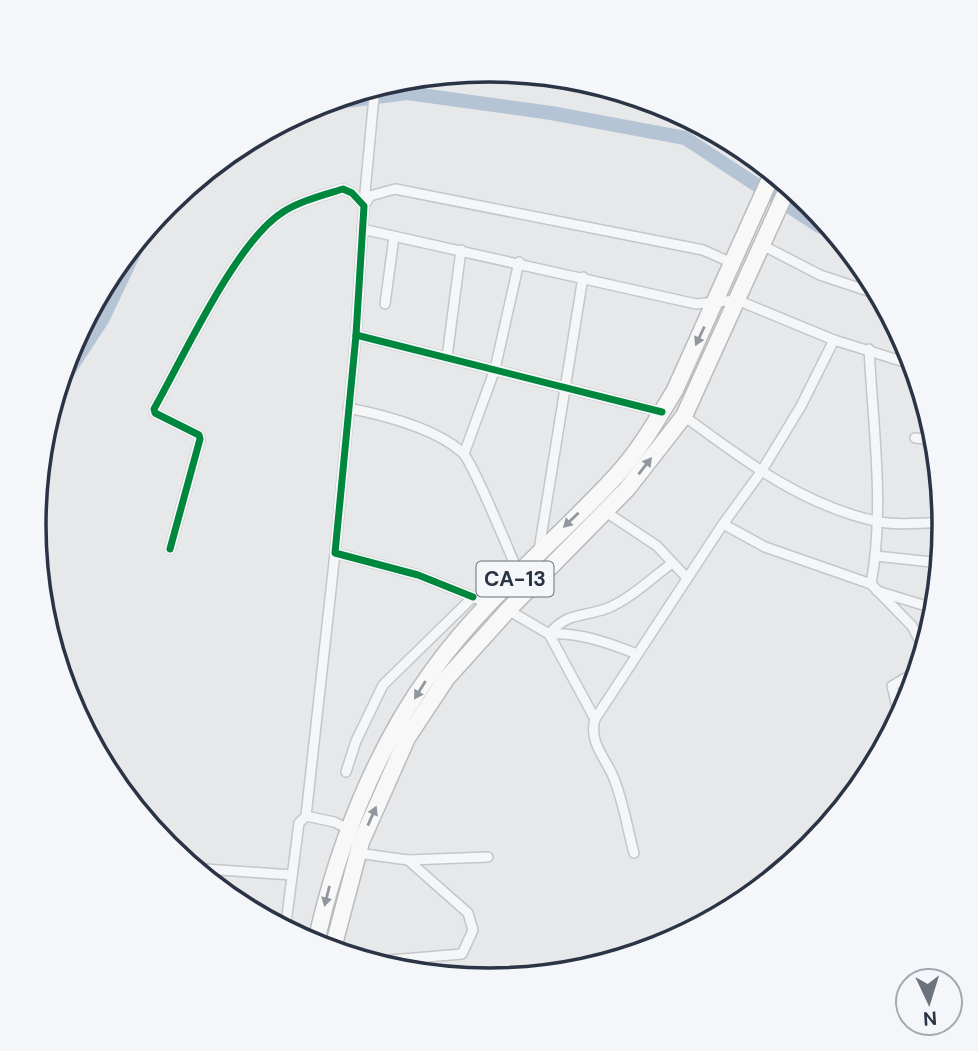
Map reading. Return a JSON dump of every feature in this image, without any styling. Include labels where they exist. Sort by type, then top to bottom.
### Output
[{"type":"highway","name":"CA-13","points":[[318,935],[333,870],[394,732],[433,670],[539,550],[616,476],[662,412],[768,182]]},
{"type":"highway","name":"CA-13","points":[[335,941],[357,853],[407,738],[446,679],[508,610],[627,489],[684,416],[784,195]]},
{"type":"street","points":[[286,920],[299,823],[306,816],[335,553],[356,335],[373,97]]},
{"type":"street","points":[[170,549],[200,439],[199,435],[155,413],[154,409],[239,259],[282,212],[343,189],[352,193],[364,206]]},
{"type":"street","points":[[364,206],[370,196],[395,189],[703,250],[732,263]]},
{"type":"street","points":[[362,229],[519,262],[696,304],[737,300],[834,340],[901,360]]},
{"type":"street","points":[[385,304],[394,237]]},
{"type":"street","points":[[764,240],[820,275],[865,291]]},
{"type":"street","points":[[447,357],[461,250]]},
{"type":"street","points":[[464,454],[495,369],[519,262]]},
{"type":"street","points":[[539,550],[583,277]]},
{"type":"street","points":[[356,335],[662,412]]},
{"type":"street","points":[[634,853],[612,774],[598,750],[592,729],[595,719],[723,524],[761,472],[801,406],[834,340]]},
{"type":"street","points":[[869,349],[877,521],[873,588]]},
{"type":"street","points":[[348,408],[372,413],[436,436],[464,454],[519,574]]},
{"type":"street","points":[[684,416],[761,472],[808,498],[850,515],[877,521],[932,523]]},
{"type":"street","points":[[915,438],[924,439]]},
{"type":"street","points":[[606,512],[643,535],[687,578]]},
{"type":"street","points":[[723,524],[765,547],[838,570],[873,588],[925,605]]},
{"type":"street","points":[[335,553],[418,575],[490,605]]},
{"type":"street","points":[[876,556],[931,562]]},
{"type":"street","points":[[549,634],[561,620],[607,609],[671,564]]},
{"type":"street","points":[[873,588],[912,626],[918,637]]},
{"type":"street","points":[[345,772],[356,740],[383,685],[473,597]]},
{"type":"street","points":[[508,610],[549,634],[595,719]]},
{"type":"street","points":[[549,634],[562,633],[597,640],[637,654]]},
{"type":"street","points":[[896,702],[892,686],[905,678]]},
{"type":"street","points":[[306,816],[334,822],[349,829]]},
{"type":"street","points":[[357,853],[408,860],[488,857]]},
{"type":"street","points":[[399,959],[462,954],[473,930],[468,913],[408,860]]},
{"type":"street","points":[[210,869],[292,875]]},
{"type":"waterway","points":[[372,98],[407,93],[551,113],[685,138],[811,221]]},
{"type":"waterway","points":[[80,353],[102,320],[124,273]]},
{"type":"cycle path","points":[[170,549],[200,439],[199,435],[155,413],[154,409],[229,274],[265,227],[283,212],[297,205],[343,189],[352,193],[364,206],[356,335]]},
{"type":"cycle path","points":[[473,597],[418,575],[335,553],[356,335],[662,412]]}]
